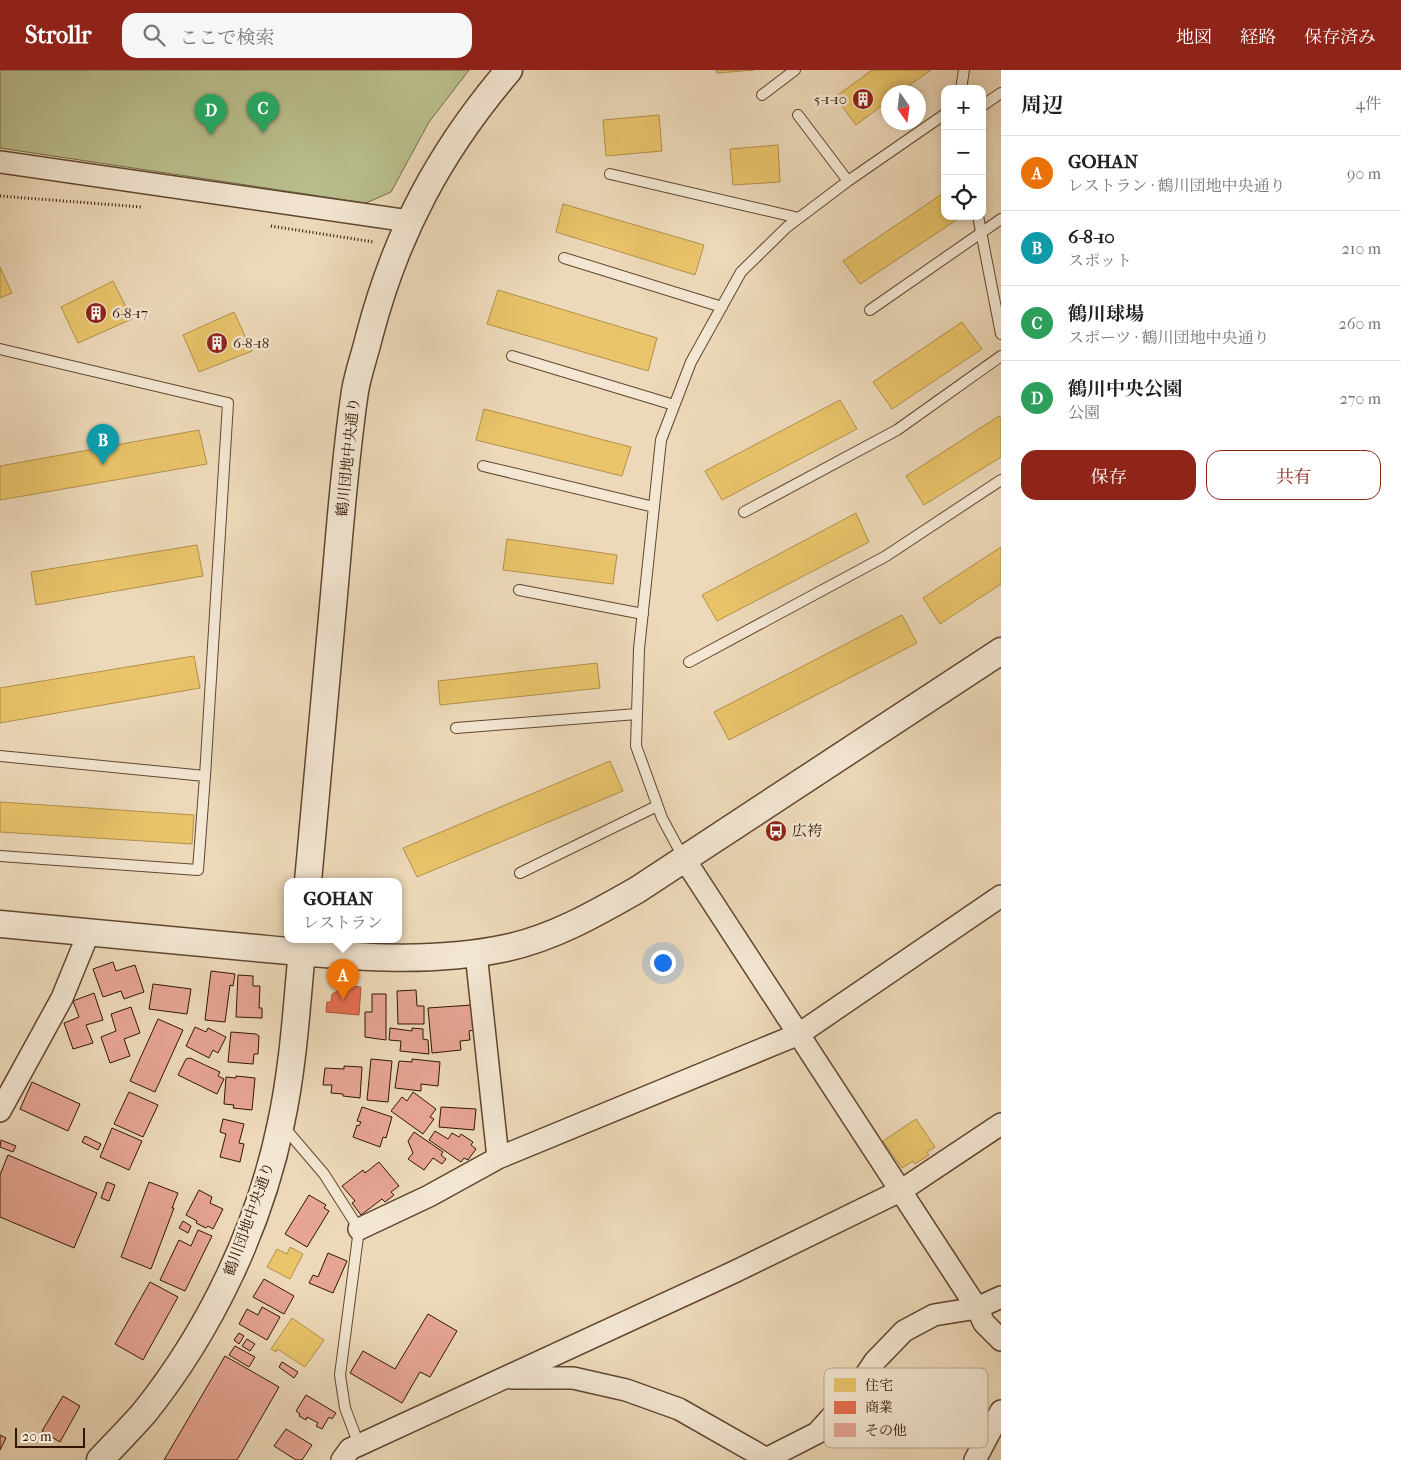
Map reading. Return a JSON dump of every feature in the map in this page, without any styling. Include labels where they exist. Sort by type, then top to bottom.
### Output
[{"type":"street","name":"鶴川団地中央通り","points":[[308,878],[343,497],[356,388],[377,306],[396,250],[409,221],[429,183],[459,135],[509,70]]},
{"type":"street","points":[[0,162],[409,221]]},
{"type":"street","points":[[0,924],[302,946],[424,958],[476,954],[508,948],[542,937],[588,918],[637,890],[1001,651]]},
{"type":"street","points":[[685,860],[902,1190],[977,1308],[984,1323],[1001,1340]]},
{"type":"street","points":[[359,1230],[429,1196],[498,1158],[799,1034],[1001,896]]},
{"type":"street","points":[[0,1111],[62,998],[90,932]]},
{"type":"street","name":"鶴川団地中央通り","points":[[100,1460],[143,1413],[177,1368],[204,1324],[224,1286],[259,1201],[281,1124],[291,1061],[302,946]]},
{"type":"street","points":[[476,954],[498,1158]]},
{"type":"street","points":[[342,1460],[350,1449],[359,1444],[734,1272],[902,1190],[1001,1124]]},
{"type":"street","points":[[870,1368],[904,1331],[934,1316],[977,1308],[1001,1298]]},
{"type":"street","points":[[504,1378],[573,1378],[626,1390],[679,1409],[765,1459],[817,1433],[824,1425]]},
{"type":"street","points":[[988,1439],[1001,1411]]},
{"type":"lane","points":[[762,95],[795,70]]},
{"type":"lane","points":[[962,85],[964,70]]},
{"type":"lane","points":[[986,103],[1001,93]]},
{"type":"lane","points":[[798,115],[848,181]]},
{"type":"lane","points":[[685,860],[662,818],[636,746],[639,649],[661,440],[690,362],[741,272],[799,218],[848,181],[941,117]]},
{"type":"lane","points":[[610,174],[799,218]]},
{"type":"lane","points":[[870,310],[1001,219]]},
{"type":"lane","points":[[979,220],[1001,334]]},
{"type":"lane","points":[[564,258],[722,307]]},
{"type":"lane","points":[[0,350],[228,403],[198,870],[0,856]]},
{"type":"lane","points":[[512,356],[674,405]]},
{"type":"lane","points":[[744,512],[897,430],[1001,356]]},
{"type":"lane","points":[[483,466],[654,507]]},
{"type":"lane","points":[[689,662],[886,556],[1001,480]]},
{"type":"lane","points":[[519,590],[643,614]]},
{"type":"lane","points":[[456,728],[637,714]]},
{"type":"lane","points":[[0,756],[205,776]]},
{"type":"lane","points":[[520,873],[658,806]]},
{"type":"lane","points":[[281,1124],[324,1174],[359,1230],[340,1375],[346,1408],[359,1444]]},
{"type":"path","points":[[0,196],[150,208]]},
{"type":"path","points":[[267,225],[374,242]]},
{"type":"green space","points":[[0,70],[469,70],[429,122],[391,192],[366,203],[0,148]]},
{"type":"building: 住宅","points":[[716,70],[754,70],[717,73]]},
{"type":"building: 住宅","name":"5-1-10","points":[[872,70],[931,70],[910,85],[881,85],[881,106],[856,125],[835,97]]},
{"type":"building: 住宅","points":[[659,115],[662,151],[606,156],[603,120]]},
{"type":"building: 住宅","points":[[778,145],[780,182],[733,185],[730,149]]},
{"type":"building: 住宅","points":[[941,195],[941,220],[956,220],[860,284],[843,261]]},
{"type":"building: 住宅","points":[[563,204],[704,245],[695,275],[556,232]]},
{"type":"building: 住宅","points":[[0,267],[12,293],[0,298]]},
{"type":"building: 住宅","name":"6-8-17","points":[[113,281],[132,319],[78,343],[61,307]]},
{"type":"building: 住宅","points":[[498,290],[657,338],[648,371],[487,324]]},
{"type":"building: 住宅","name":"6-8-18","points":[[234,312],[252,351],[199,372],[183,335]]},
{"type":"building: 住宅","points":[[962,322],[982,349],[892,409],[873,382]]},
{"type":"building: 住宅","points":[[840,400],[857,429],[722,500],[705,471]]},
{"type":"building: 住宅","points":[[484,409],[631,447],[622,476],[476,440]]},
{"type":"building: 住宅","points":[[999,416],[1001,419],[1001,457],[924,505],[906,476]]},
{"type":"building: 住宅","points":[[199,430],[207,464],[0,500],[0,466]]},
{"type":"building: 住宅","points":[[856,513],[869,542],[717,621],[702,595]]},
{"type":"building: 住宅","points":[[507,539],[617,555],[613,584],[503,570]]},
{"type":"building: 住宅","points":[[197,545],[203,576],[36,605],[31,572]]},
{"type":"building: 住宅","points":[[1001,547],[1001,584],[940,624],[923,598]]},
{"type":"building: 住宅","points":[[902,615],[917,643],[729,740],[714,712]]},
{"type":"building: 住宅","points":[[194,656],[200,688],[0,723],[0,688]]},
{"type":"building: 住宅","points":[[597,663],[600,688],[440,705],[438,681]]},
{"type":"building: 住宅","points":[[610,761],[623,791],[417,877],[403,848]]},
{"type":"building: 住宅","points":[[0,802],[194,815],[192,844],[0,832]]},
{"type":"building: 住宅","points":[[916,1119],[935,1147],[927,1152],[929,1155],[915,1164],[913,1161],[902,1168],[883,1141]]},
{"type":"building: 住宅","points":[[290,1247],[303,1254],[290,1279],[267,1267],[277,1249],[287,1254]]},
{"type":"building: 住宅","points":[[292,1318],[324,1340],[305,1367],[277,1349],[276,1352],[271,1349]]},
{"type":"building: 商業","points":[[347,986],[361,987],[359,1015],[326,1012],[327,1002],[331,1002],[332,994]]},
{"type":"building: その他","points":[[113,962],[116,971],[135,965],[144,992],[124,999],[121,991],[103,997],[93,969]]},
{"type":"building: その他","points":[[211,971],[235,974],[233,986],[230,985],[225,1022],[205,1020]]},
{"type":"building: その他","points":[[238,975],[253,976],[253,986],[260,986],[259,1008],[262,1008],[262,1018],[236,1017]]},
{"type":"building: その他","points":[[153,984],[191,989],[187,1014],[149,1009]]},
{"type":"building: その他","points":[[416,990],[417,1006],[424,1006],[424,1024],[398,1024],[397,991]]},
{"type":"building: その他","points":[[94,993],[103,1020],[86,1025],[93,1043],[73,1049],[64,1023],[79,1017],[73,1001]]},
{"type":"building: その他","points":[[372,994],[386,994],[386,1040],[365,1037],[365,1012],[372,1012]]},
{"type":"building: その他","points":[[472,1005],[474,1030],[469,1031],[470,1040],[460,1041],[461,1050],[432,1053],[428,1008]]},
{"type":"building: その他","points":[[131,1007],[140,1033],[124,1039],[130,1056],[110,1063],[101,1037],[116,1031],[111,1014]]},
{"type":"building: その他","points":[[158,1019],[183,1030],[155,1092],[130,1081]]},
{"type":"building: その他","points":[[195,1027],[206,1032],[208,1028],[226,1037],[218,1053],[213,1050],[209,1058],[186,1046]]},
{"type":"building: その他","points":[[390,1028],[412,1031],[412,1028],[423,1029],[423,1039],[428,1040],[429,1054],[400,1051],[401,1041],[389,1040]]},
{"type":"building: その他","points":[[231,1032],[256,1034],[259,1036],[258,1054],[254,1054],[253,1064],[228,1062]]},
{"type":"building: その他","points":[[190,1058],[220,1072],[218,1076],[224,1079],[217,1094],[178,1075],[186,1059]]},
{"type":"building: その他","points":[[371,1059],[392,1061],[388,1102],[367,1100]]},
{"type":"building: その他","points":[[412,1059],[440,1062],[438,1086],[421,1084],[421,1091],[395,1088],[399,1061],[412,1062]]},
{"type":"building: その他","points":[[344,1066],[362,1067],[360,1098],[331,1093],[332,1085],[323,1085],[325,1068],[344,1069]]},
{"type":"building: その他","points":[[236,1076],[255,1078],[252,1110],[233,1108],[234,1105],[224,1104],[226,1077],[236,1078]]},
{"type":"building: その他","points":[[32,1082],[80,1104],[68,1131],[20,1109]]},
{"type":"building: その他","points":[[129,1092],[158,1105],[143,1137],[114,1124]]},
{"type":"building: その他","points":[[413,1092],[436,1109],[430,1117],[434,1119],[423,1134],[391,1111],[402,1097],[407,1101]]},
{"type":"building: その他","points":[[362,1107],[392,1117],[386,1138],[383,1137],[380,1147],[353,1137],[357,1125],[359,1126],[361,1122],[357,1121]]},
{"type":"building: その他","points":[[441,1107],[476,1109],[474,1130],[439,1127]]},
{"type":"building: その他","points":[[223,1119],[244,1124],[239,1143],[244,1144],[240,1162],[220,1157],[226,1134],[220,1132]]},
{"type":"building: その他","points":[[112,1128],[142,1141],[129,1170],[100,1157]]},
{"type":"building: その他","points":[[435,1131],[448,1139],[452,1133],[459,1137],[461,1134],[473,1142],[471,1145],[476,1149],[468,1160],[464,1158],[461,1162],[429,1140]]},
{"type":"building: その他","points":[[414,1132],[443,1152],[441,1155],[446,1159],[442,1164],[433,1158],[424,1170],[408,1159],[413,1153],[408,1141]]},
{"type":"building: その他","points":[[85,1136],[101,1144],[98,1150],[82,1142]]},
{"type":"building: その他","points":[[1,1140],[16,1146],[13,1152],[0,1147]]},
{"type":"building: その他","points":[[8,1155],[97,1193],[74,1248],[0,1217],[0,1175]]},
{"type":"building: その他","points":[[379,1162],[399,1186],[391,1192],[394,1195],[385,1202],[382,1199],[361,1215],[352,1203],[355,1201],[342,1186],[363,1170],[365,1173]]},
{"type":"building: その他","points":[[107,1182],[115,1185],[109,1201],[101,1198]]},
{"type":"building: その他","points":[[149,1182],[178,1193],[151,1269],[121,1257]]},
{"type":"building: その他","points":[[199,1190],[212,1197],[210,1203],[223,1209],[213,1229],[196,1223],[197,1221],[186,1215]]},
{"type":"building: その他","points":[[309,1195],[326,1205],[324,1208],[329,1211],[307,1247],[285,1234]]},
{"type":"building: その他","points":[[183,1221],[191,1226],[188,1233],[179,1228]]},
{"type":"building: その他","points":[[198,1230],[212,1236],[185,1291],[160,1280],[179,1240],[191,1246]]},
{"type":"building: その他","points":[[328,1253],[347,1261],[333,1293],[309,1283],[313,1275],[318,1277]]},
{"type":"building: その他","points":[[264,1279],[294,1296],[284,1314],[253,1297]]},
{"type":"building: その他","points":[[150,1282],[178,1297],[143,1360],[115,1344]]},
{"type":"building: その他","points":[[262,1307],[280,1317],[267,1340],[239,1324],[247,1309],[258,1315]]},
{"type":"building: その他","points":[[428,1314],[457,1331],[430,1377],[420,1372],[402,1403],[350,1373],[363,1351],[395,1369]]},
{"type":"building: その他","points":[[239,1333],[244,1336],[239,1344],[234,1340]]},
{"type":"building: その他","points":[[247,1339],[255,1344],[250,1351],[242,1346]]},
{"type":"building: その他","points":[[235,1346],[255,1357],[249,1367],[229,1355]]},
{"type":"building: その他","points":[[225,1356],[279,1387],[237,1460],[164,1460]]},
{"type":"building: その他","points":[[282,1362],[298,1372],[294,1378],[279,1367]]},
{"type":"building: その他","points":[[306,1395],[336,1413],[332,1419],[329,1417],[322,1429],[316,1426],[318,1423],[307,1417],[306,1420],[299,1416],[300,1414],[296,1411]]},
{"type":"building: その他","points":[[63,1396],[80,1406],[60,1442],[42,1431]]},
{"type":"building: その他","points":[[286,1429],[312,1445],[302,1460],[296,1460],[274,1446]]},
{"type":"building: その他","points":[[0,1435],[6,1438],[0,1450]]},
{"type":"place","name":"5-1-10","points":[[863,99]]},
{"type":"place","name":"鶴川球場","points":[[263,133]]},
{"type":"place","name":"鶴川中央公園","points":[[211,135]]},
{"type":"place","name":"6-8-17","points":[[96,313]]},
{"type":"place","name":"6-8-18","points":[[217,343]]},
{"type":"place","name":"6-8-10","points":[[103,465]]},
{"type":"place","name":"広袴","points":[[776,831]]},
{"type":"place","name":"GOHAN","points":[[343,1000]]}]
